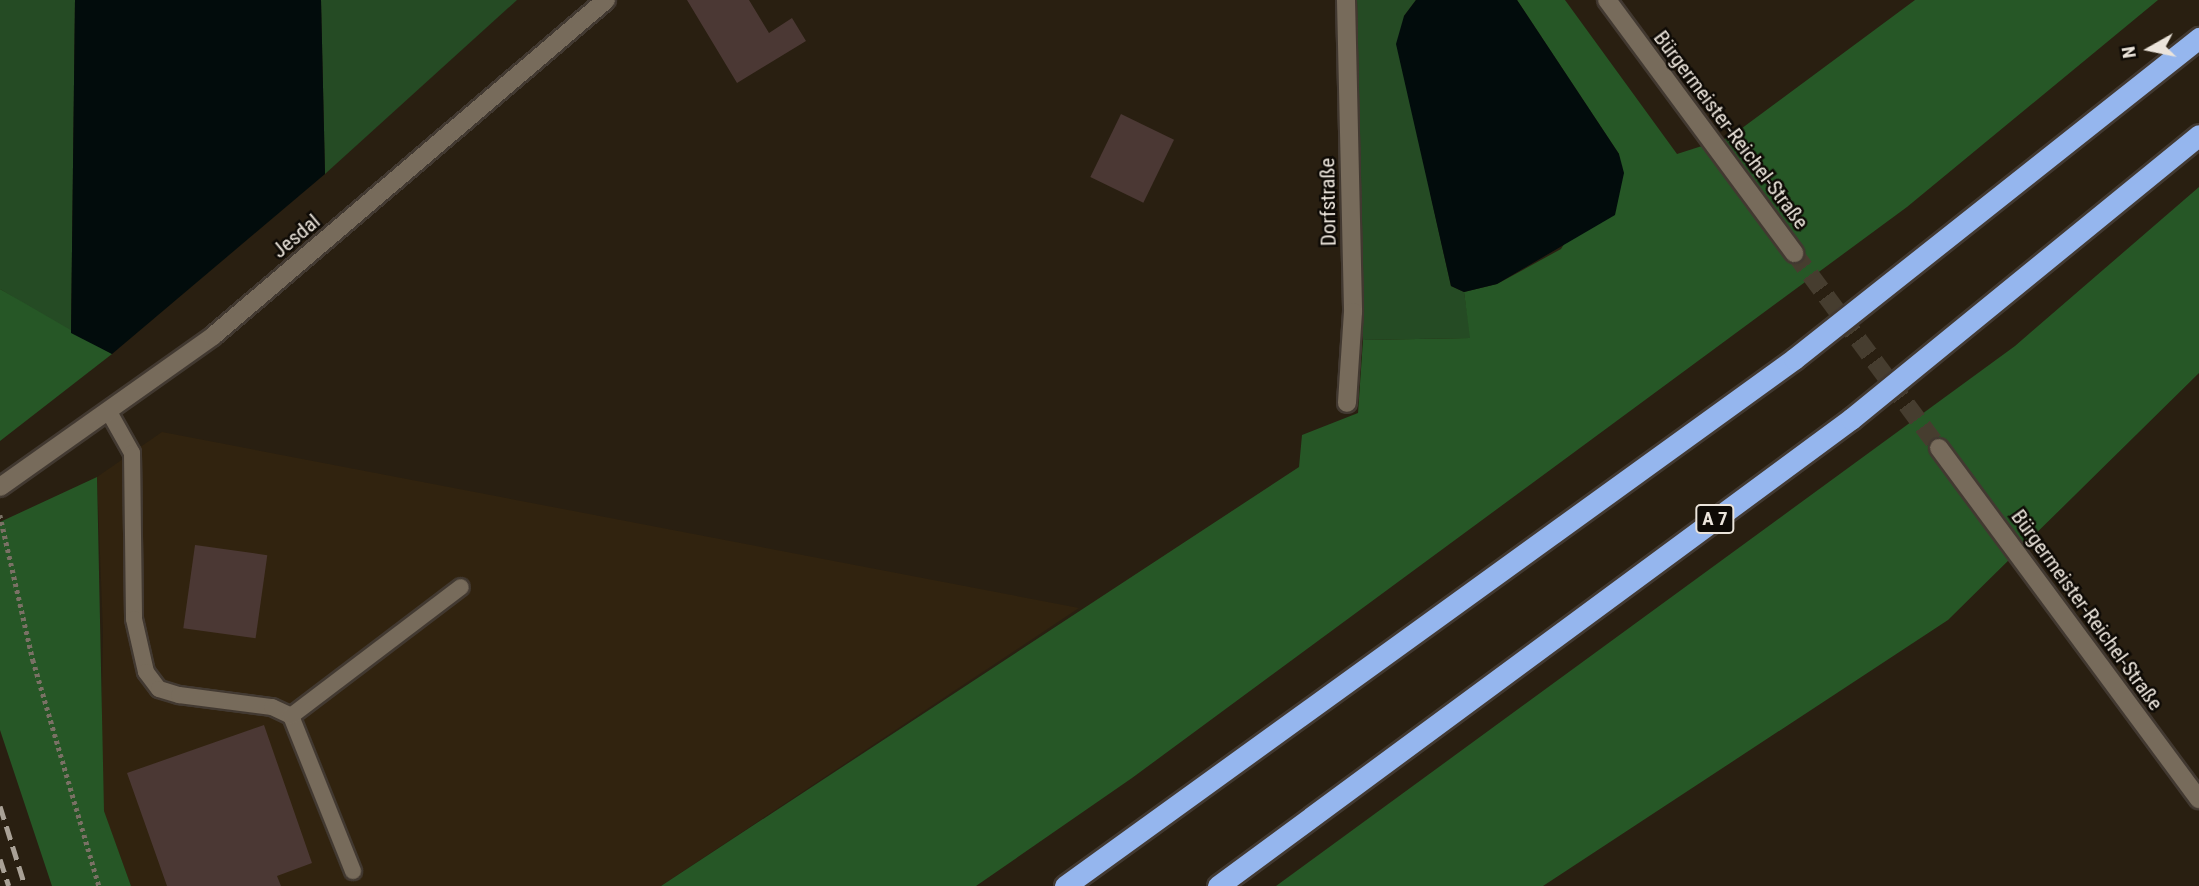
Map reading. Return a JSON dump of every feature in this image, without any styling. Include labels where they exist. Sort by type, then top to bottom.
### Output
[{"type":"highway","points":[[1065,886],[1794,359],[2199,38]]},
{"type":"highway","name":"A 7","points":[[1218,886],[1851,419],[2199,135]]},
{"type":"street","name":"Jesdal","points":[[0,487],[213,336],[606,0]]},
{"type":"street","name":"Dorfstraße","points":[[1346,0],[1353,312],[1347,402]]},
{"type":"street","name":"Bürgermeister-Reichel-Straße","points":[[1607,0],[1794,253]]},
{"type":"street","name":"Bürgermeister-Reichel-Straße","points":[[1939,448],[2199,800]]},
{"type":"lane","points":[[109,412],[132,453],[134,619],[146,672],[159,689],[179,695],[272,707],[291,716],[353,871]]},
{"type":"lane","points":[[291,716],[461,587]]},
{"type":"path","points":[[0,516],[33,660],[99,886]]},
{"type":"shaded area","points":[[75,0],[321,0],[325,174],[112,354],[71,333]]},
{"type":"shaded area","points":[[1416,0],[1517,0],[1619,154],[1624,173],[1615,215],[1497,284],[1464,292],[1451,286],[1396,44],[1404,16]]},
{"type":"shaded area","points":[[162,432],[1079,608],[661,886],[131,886],[100,802],[103,632],[97,477]]},
{"type":"green space","points":[[0,0],[75,0],[71,333],[0,289]]},
{"type":"green space","points":[[321,0],[517,0],[325,174]]},
{"type":"green space","points":[[1357,0],[1416,0],[1404,16],[1431,197],[1451,286],[1464,292],[1471,338],[1363,340]]},
{"type":"green space","points":[[1517,0],[1565,0],[1677,154],[1730,137],[1915,0],[2158,0],[1907,207],[1132,778],[976,886],[661,886],[1299,467],[1302,435],[1358,413],[1363,340],[1470,338],[1464,292],[1497,284],[1561,249],[1619,154]]},
{"type":"green space","points":[[2199,187],[2199,373],[1948,620],[1543,886],[1276,886],[2015,346]]},
{"type":"green space","points":[[0,289],[112,354],[0,441]]},
{"type":"green space","points":[[97,477],[104,811],[131,886],[52,886],[0,730],[0,522]]},
{"type":"building","points":[[687,0],[749,0],[769,33],[792,18],[806,41],[737,83]]},
{"type":"building","points":[[1121,114],[1174,140],[1143,203],[1090,177]]},
{"type":"building","points":[[195,545],[267,555],[256,638],[183,628]]},
{"type":"building","points":[[264,725],[312,863],[277,876],[281,886],[167,886],[127,773]]},
{"type":"tunnel","points":[[1794,253],[1939,448]]},
{"type":"railway","points":[[0,806],[25,886]]},
{"type":"railway","points":[[0,859],[9,886]]}]
